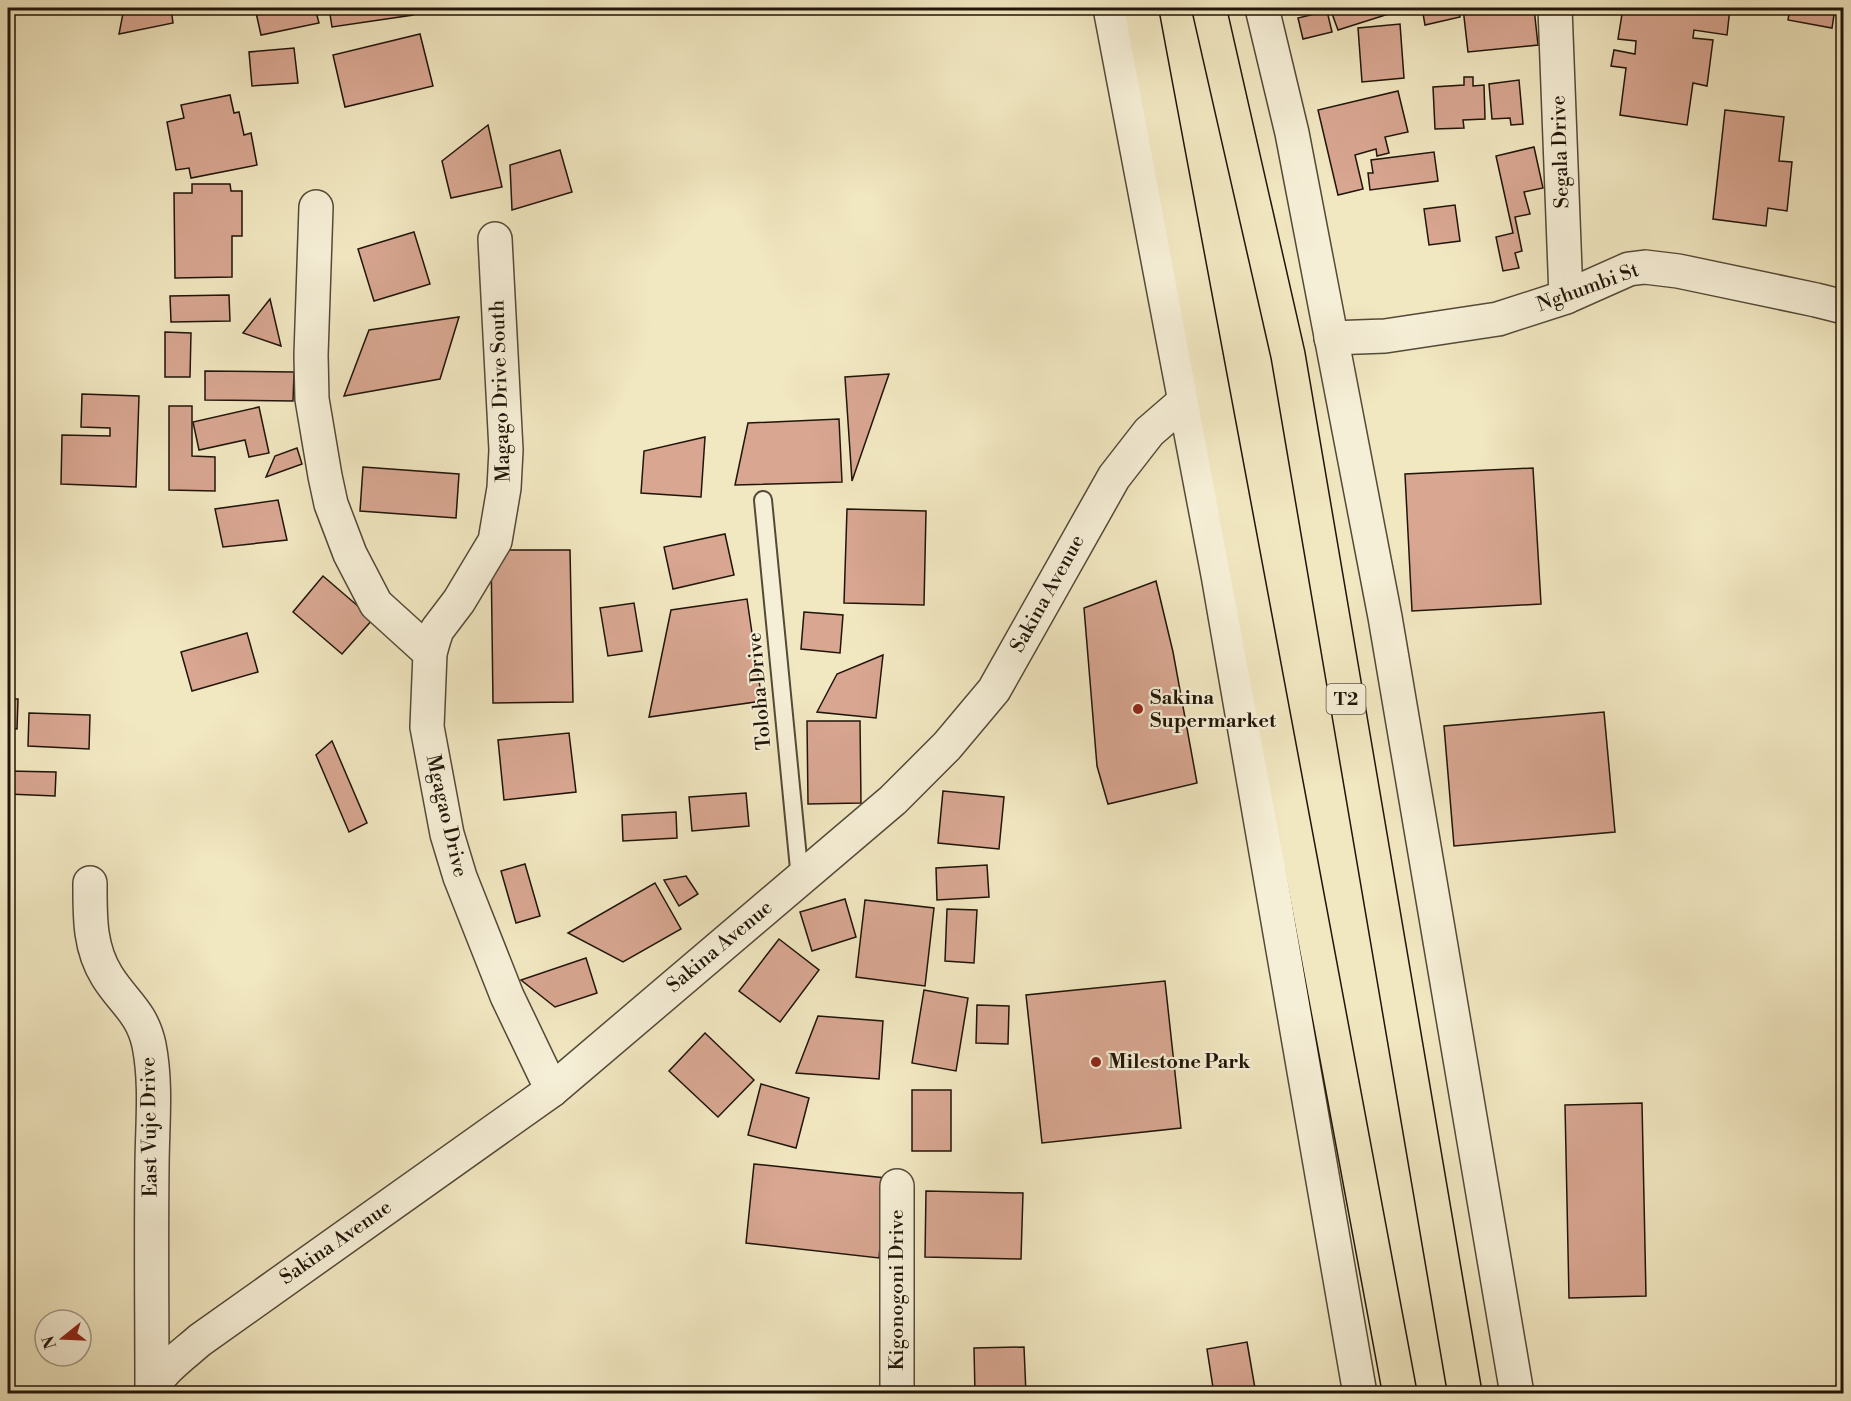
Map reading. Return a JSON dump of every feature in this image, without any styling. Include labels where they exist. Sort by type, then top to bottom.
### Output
[{"type":"highway","points":[[1141,8],[1400,1394]]},
{"type":"highway","name":"T2","points":[[1209,8],[1288,355],[1465,1394]]},
{"type":"street","points":[[1110,8],[1218,574],[1359,1394]]},
{"type":"street","points":[[1262,8],[1292,133],[1387,629],[1517,1394]]},
{"type":"street","name":"Segala Drive","points":[[1555,8],[1566,297]]},
{"type":"street","points":[[316,207],[310,355],[312,399],[332,504],[350,554],[376,604],[430,653]]},
{"type":"street","name":"Magago Drive South","points":[[495,239],[506,450],[504,488],[495,541]]},
{"type":"street","name":"Nghumbi St","points":[[1331,338],[1385,336],[1498,319],[1566,297],[1629,269],[1653,267],[1844,307]]},
{"type":"street","name":"Sakina Avenue","points":[[151,1390],[171,1366],[200,1340],[552,1090],[893,800],[947,746],[994,690],[1114,477],[1149,432],[1186,400]]},
{"type":"street","name":"Mgagao Drive","points":[[495,541],[459,601],[438,630],[430,653],[427,727],[447,834],[459,877],[507,996],[552,1090]]},
{"type":"street","name":"East Vuje Drive","points":[[90,884],[90,926],[97,956],[112,985],[137,1014],[149,1047],[153,1120],[151,1390]]},
{"type":"street","name":"Kigonogoni Drive","points":[[897,1186],[897,1394]]},
{"type":"lane","name":"Toloha Drive","points":[[763,500],[800,879]]},
{"type":"building","points":[[124,8],[171,8],[173,23],[119,34]]},
{"type":"building","points":[[255,8],[315,8],[319,23],[261,35]]},
{"type":"building","points":[[329,8],[412,8],[413,15],[332,27]]},
{"type":"building","points":[[1330,8],[1397,8],[1398,11],[1338,30]]},
{"type":"building","points":[[1422,8],[1458,8],[1460,17],[1425,25]]},
{"type":"building","points":[[1463,8],[1534,8],[1538,45],[1468,52]]},
{"type":"building","points":[[1623,8],[1730,8],[1727,35],[1694,30],[1693,38],[1713,40],[1707,86],[1693,83],[1687,125],[1620,115],[1626,68],[1611,66],[1614,50],[1635,54],[1636,41],[1618,39]]},
{"type":"building","points":[[1790,8],[1835,8],[1832,28],[1788,20]]},
{"type":"building","points":[[1327,11],[1332,32],[1303,39],[1298,18]]},
{"type":"building","points":[[1400,24],[1404,78],[1362,82],[1358,28]]},
{"type":"building","points":[[420,34],[433,86],[345,107],[333,55]]},
{"type":"building","points":[[294,48],[298,83],[252,86],[249,52]]},
{"type":"building","points":[[1464,77],[1473,77],[1473,86],[1484,85],[1485,119],[1463,120],[1464,128],[1435,129],[1433,87],[1464,85]]},
{"type":"building","points":[[1519,80],[1523,124],[1511,125],[1510,118],[1492,119],[1489,84]]},
{"type":"building","points":[[1398,91],[1408,132],[1385,137],[1389,153],[1377,156],[1376,149],[1355,155],[1363,189],[1338,195],[1318,110]]},
{"type":"building","points":[[230,95],[234,113],[239,112],[244,135],[251,133],[257,165],[191,178],[189,168],[176,170],[167,122],[184,118],[181,105]]},
{"type":"building","points":[[1725,110],[1784,117],[1779,161],[1792,162],[1787,211],[1768,208],[1766,226],[1713,219]]},
{"type":"building","points":[[488,125],[502,187],[451,198],[442,161]]},
{"type":"building","points":[[1534,147],[1543,188],[1524,192],[1530,214],[1515,217],[1522,251],[1515,253],[1519,268],[1503,271],[1496,237],[1513,233],[1496,156]]},
{"type":"building","points":[[560,150],[572,192],[512,210],[510,165]]},
{"type":"building","points":[[1434,152],[1438,181],[1370,190],[1368,173],[1373,173],[1371,160]]},
{"type":"building","points":[[192,184],[230,184],[231,191],[242,191],[242,236],[232,236],[232,277],[175,278],[174,193],[192,193]]},
{"type":"building","points":[[1455,205],[1460,241],[1429,245],[1424,209]]},
{"type":"building","points":[[414,232],[430,284],[374,301],[358,249]]},
{"type":"building","points":[[229,295],[230,321],[171,322],[170,296]]},
{"type":"building","points":[[270,299],[281,346],[243,333]]},
{"type":"building","points":[[459,317],[440,379],[344,396],[369,330]]},
{"type":"building","points":[[165,332],[191,333],[190,377],[165,377]]},
{"type":"building","points":[[205,371],[294,372],[293,401],[205,400]]},
{"type":"building","points":[[889,374],[852,481],[845,377]]},
{"type":"building","points":[[82,394],[139,396],[136,487],[61,484],[62,435],[110,436],[110,428],[81,427]]},
{"type":"building","points":[[169,406],[192,406],[192,456],[215,457],[215,491],[169,490]]},
{"type":"building","points":[[259,407],[269,453],[249,457],[245,440],[199,450],[193,422]]},
{"type":"building","points":[[839,419],[842,482],[735,485],[748,423]]},
{"type":"building","points":[[705,437],[701,497],[641,493],[644,451]]},
{"type":"building","points":[[297,448],[302,464],[266,477],[275,456]]},
{"type":"building","points":[[363,467],[459,474],[456,518],[360,511]]},
{"type":"building","points":[[1533,468],[1541,604],[1412,611],[1405,474]]},
{"type":"building","points":[[278,500],[287,540],[223,547],[215,509]]},
{"type":"building","points":[[847,509],[926,511],[924,605],[844,603]]},
{"type":"building","points":[[725,534],[734,575],[673,589],[664,547]]},
{"type":"building","points":[[491,550],[570,550],[573,702],[493,703]]},
{"type":"building","points":[[323,576],[373,619],[342,654],[293,612]]},
{"type":"building","name":"Sakina Supermarket","points":[[1156,581],[1173,652],[1197,783],[1108,804],[1097,766],[1084,608]]},
{"type":"building","points":[[747,599],[762,701],[649,717],[671,610]]},
{"type":"building","points":[[634,603],[642,651],[608,656],[600,608]]},
{"type":"building","points":[[804,612],[843,615],[840,653],[801,649]]},
{"type":"building","points":[[247,633],[258,672],[192,691],[181,652]]},
{"type":"building","points":[[883,655],[876,718],[817,712],[837,674]]},
{"type":"building","points":[[8,699],[18,699],[17,729],[8,728]]},
{"type":"building","points":[[1604,712],[1615,832],[1454,846],[1444,726]]},
{"type":"building","points":[[29,713],[90,715],[89,749],[28,746]]},
{"type":"building","points":[[807,721],[860,721],[861,803],[808,804]]},
{"type":"building","points":[[569,733],[576,792],[504,800],[498,740]]},
{"type":"building","points":[[332,741],[367,823],[349,832],[316,755]]},
{"type":"building","points":[[8,771],[56,772],[55,796],[8,794]]},
{"type":"building","points":[[943,791],[1004,797],[999,849],[938,843]]},
{"type":"building","points":[[746,793],[749,826],[692,831],[689,797]]},
{"type":"building","points":[[676,812],[677,838],[623,841],[622,815]]},
{"type":"building","points":[[525,864],[540,916],[516,923],[501,871]]},
{"type":"building","points":[[987,865],[989,897],[937,900],[936,868]]},
{"type":"building","points":[[686,876],[698,894],[679,906],[664,880]]},
{"type":"building","points":[[655,883],[681,929],[623,962],[568,933]]},
{"type":"building","points":[[845,899],[856,937],[812,951],[800,912]]},
{"type":"building","points":[[865,900],[934,908],[925,986],[856,977]]},
{"type":"building","points":[[947,909],[977,910],[974,963],[945,961]]},
{"type":"building","points":[[779,939],[819,970],[780,1022],[739,991]]},
{"type":"building","points":[[586,958],[597,993],[555,1007],[521,980]]},
{"type":"building","points":[[1165,981],[1181,1128],[1042,1143],[1026,995]]},
{"type":"building","points":[[924,990],[968,998],[956,1071],[912,1063]]},
{"type":"building","points":[[977,1005],[1009,1006],[1008,1044],[976,1043]]},
{"type":"building","points":[[818,1016],[883,1021],[879,1079],[796,1073]]},
{"type":"building","points":[[705,1033],[754,1080],[718,1117],[669,1071]]},
{"type":"building","points":[[761,1084],[809,1098],[796,1148],[748,1135]]},
{"type":"building","points":[[912,1090],[951,1090],[951,1151],[912,1151]]},
{"type":"building","points":[[1642,1103],[1646,1296],[1569,1298],[1565,1105]]},
{"type":"building","points":[[754,1164],[886,1178],[879,1258],[746,1243]]},
{"type":"building","points":[[926,1191],[1023,1193],[1021,1259],[925,1257]]},
{"type":"building","points":[[1247,1342],[1256,1394],[1214,1394],[1207,1349]]},
{"type":"building","points":[[1024,1347],[1026,1394],[975,1394],[974,1348]]},
{"type":"place","name":"Sakina Supermarket","points":[[1138,709]]},
{"type":"place","name":"Milestone Park","points":[[1096,1062]]}]
